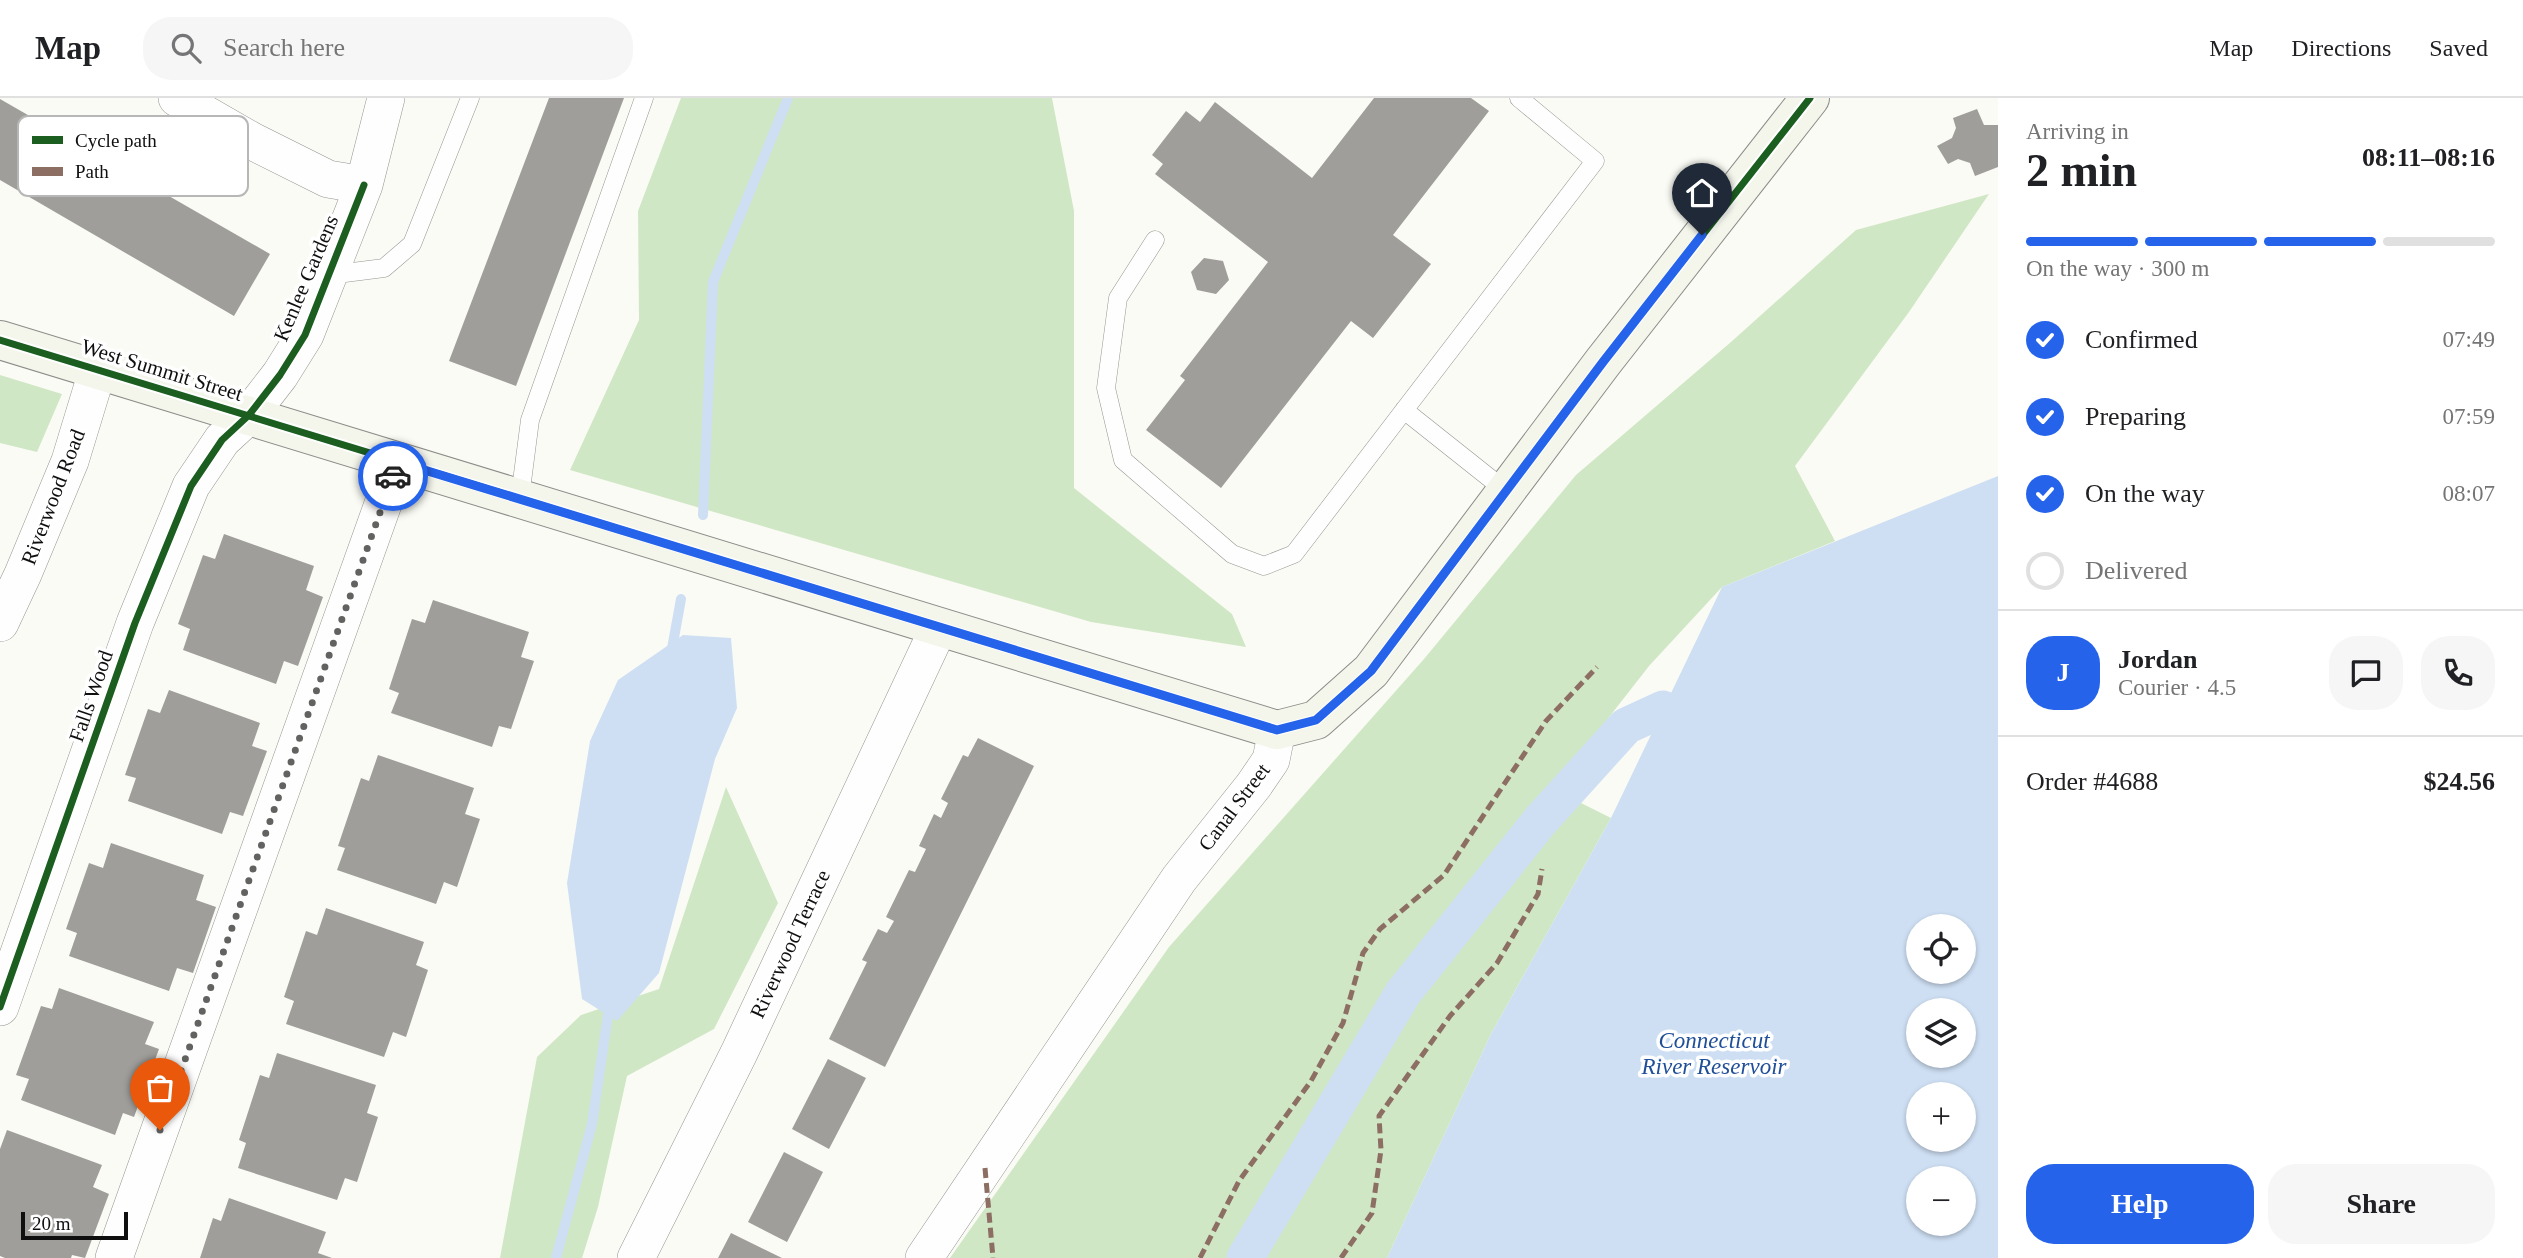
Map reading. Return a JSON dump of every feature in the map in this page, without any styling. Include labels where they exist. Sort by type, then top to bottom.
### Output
[{"type":"street","points":[[177,98],[208,116]]},
{"type":"street","name":"Kenlee Gardens","points":[[249,415],[280,375],[305,335],[364,186],[386,98]]},
{"type":"street","points":[[1277,730],[1316,720],[1371,671],[1803,100]]},
{"type":"street","points":[[248,139],[328,179],[364,186]]},
{"type":"street","name":"West Summit Street","points":[[0,340],[1277,730]]},
{"type":"street","name":"Riverwood Road","points":[[0,623],[70,461],[98,369]]},
{"type":"street","name":"Falls Wood","points":[[0,1007],[135,623],[191,486],[222,440],[249,415]]},
{"type":"street","points":[[114,1258],[398,462]]},
{"type":"street","name":"Riverwood Terrace","points":[[636,1258],[738,1053],[939,627]]},
{"type":"street","name":"Canal Street","points":[[924,1258],[1179,878],[1271,760],[1277,730]]},
{"type":"lane","points":[[329,275],[384,268],[412,244],[470,98]]},
{"type":"lane","points":[[520,497],[530,420],[644,98]]},
{"type":"lane","points":[[1155,240],[1118,298],[1106,388],[1123,460],[1232,554],[1264,566],[1294,554],[1595,161],[1518,98]]},
{"type":"lane","points":[[1404,410],[1506,491]]},
{"type":"green space","points":[[681,98],[1052,98],[1074,211],[1074,488],[1232,614],[1246,647],[1091,622],[570,470],[639,320],[638,211]]},
{"type":"green space","points":[[1989,194],[1909,312],[1795,466],[1835,541],[1722,587],[1649,666],[1553,789],[1611,818],[1491,1034],[1387,1258],[950,1258],[1169,947],[1424,659],[1576,475],[1856,230]]},
{"type":"green space","points":[[0,375],[62,394],[37,452],[0,443]]},
{"type":"green space","points":[[726,787],[778,903],[714,1029],[627,1076],[598,1207],[582,1258],[500,1258],[537,1057],[581,1015],[659,989]]},
{"type":"water","name":"Connecticut River Reservoir","points":[[1998,476],[1998,1258],[1387,1258],[1491,1034],[1611,818],[1722,587]]},
{"type":"water","points":[[683,635],[731,638],[737,708],[715,759],[659,973],[617,1021],[582,999],[567,883],[590,741],[618,680]]},
{"type":"building","points":[[549,98],[624,98],[516,386],[449,361]]},
{"type":"building","points":[[1374,98],[1471,98],[1489,111],[1393,235],[1431,264],[1373,338],[1351,321],[1221,488],[1146,430],[1185,380],[1180,376],[1268,262],[1155,174],[1163,164],[1152,155],[1186,111],[1200,122],[1215,102],[1312,178]]},
{"type":"building","points":[[0,99],[30,116],[18,116],[18,190],[0,180]]},
{"type":"building","points":[[1977,109],[1984,125],[1998,125],[1998,167],[1975,176],[1970,163],[1958,159],[1948,164],[1937,146],[1952,138],[1956,128],[1953,118]]},
{"type":"building","points":[[28,196],[169,196],[270,254],[234,316]]},
{"type":"building","points":[[1204,258],[1223,261],[1229,280],[1216,294],[1197,290],[1191,272]]},
{"type":"building","points":[[224,534],[314,566],[306,590],[323,597],[298,666],[284,661],[276,684],[183,650],[190,629],[178,624],[203,555],[215,559]]},
{"type":"building","points":[[433,600],[529,632],[521,657],[534,661],[511,729],[499,726],[492,747],[391,713],[399,693],[389,689],[412,619],[425,623]]},
{"type":"building","points":[[169,690],[260,723],[252,746],[267,751],[243,816],[230,812],[222,834],[128,801],[136,778],[125,775],[148,709],[160,713]]},
{"type":"building","points":[[978,738],[1034,766],[885,1067],[829,1039],[867,962],[862,960],[878,929],[887,933],[894,921],[886,917],[909,870],[915,872],[926,849],[919,846],[934,814],[941,818],[948,803],[941,799],[963,755],[968,757]]},
{"type":"building","points":[[378,755],[474,788],[465,814],[480,819],[457,887],[444,882],[436,904],[337,870],[345,848],[338,846],[361,778],[369,781]]},
{"type":"building","points":[[111,843],[204,875],[196,900],[216,907],[193,973],[177,968],[169,991],[69,956],[77,933],[66,929],[89,863],[103,868]]},
{"type":"building","points":[[326,908],[424,942],[416,965],[428,970],[406,1037],[393,1032],[384,1057],[286,1024],[294,1001],[284,997],[306,931],[317,935]]},
{"type":"building","points":[[59,988],[154,1022],[145,1044],[159,1049],[134,1117],[123,1113],[115,1135],[21,1100],[29,1079],[16,1075],[41,1006],[52,1009]]},
{"type":"building","points":[[277,1053],[376,1085],[367,1113],[378,1117],[357,1182],[345,1178],[337,1200],[238,1168],[246,1143],[239,1140],[260,1075],[269,1078]]},
{"type":"building","points":[[828,1059],[866,1078],[829,1149],[792,1129]]},
{"type":"building","points":[[7,1130],[102,1165],[93,1187],[109,1194],[85,1258],[72,1255],[71,1258],[0,1256],[0,1149]]},
{"type":"building","points":[[784,1152],[823,1172],[787,1242],[748,1222]]},
{"type":"building","points":[[229,1198],[326,1232],[318,1253],[332,1258],[200,1258],[213,1218],[221,1221]]},
{"type":"building","points":[[731,1233],[782,1258],[718,1258]]},
{"type":"waterway","points":[[703,515],[713,282],[788,98]]},
{"type":"waterway","points":[[671,654],[681,599]]},
{"type":"waterway","points":[[1245,1258],[1403,993],[1540,821],[1626,726],[1663,709]]},
{"type":"waterway","points":[[556,1258],[592,1124],[610,1001]]},
{"type":"marked path","points":[[1200,1258],[1239,1181],[1311,1081],[1343,1023],[1363,953],[1380,929],[1444,875],[1546,721],[1597,667]]},
{"type":"marked path","points":[[1341,1258],[1372,1213],[1381,1150],[1379,1116],[1450,1016],[1497,963],[1538,894],[1542,869]]},
{"type":"marked path","points":[[985,1168],[993,1258]]},
{"type":"cycle path","points":[[0,340],[1277,730],[1316,720],[1371,671],[1603,362],[1810,98]]},
{"type":"cycle path","points":[[0,1007],[135,623],[191,486],[222,440],[249,415],[280,375],[305,335],[364,185]]},
{"type":"way so far","points":[[160,1130],[393,476]]},
{"type":"route","points":[[393,476],[398,462],[520,497],[1277,730],[1316,720],[1371,671],[1702,235]]}]
